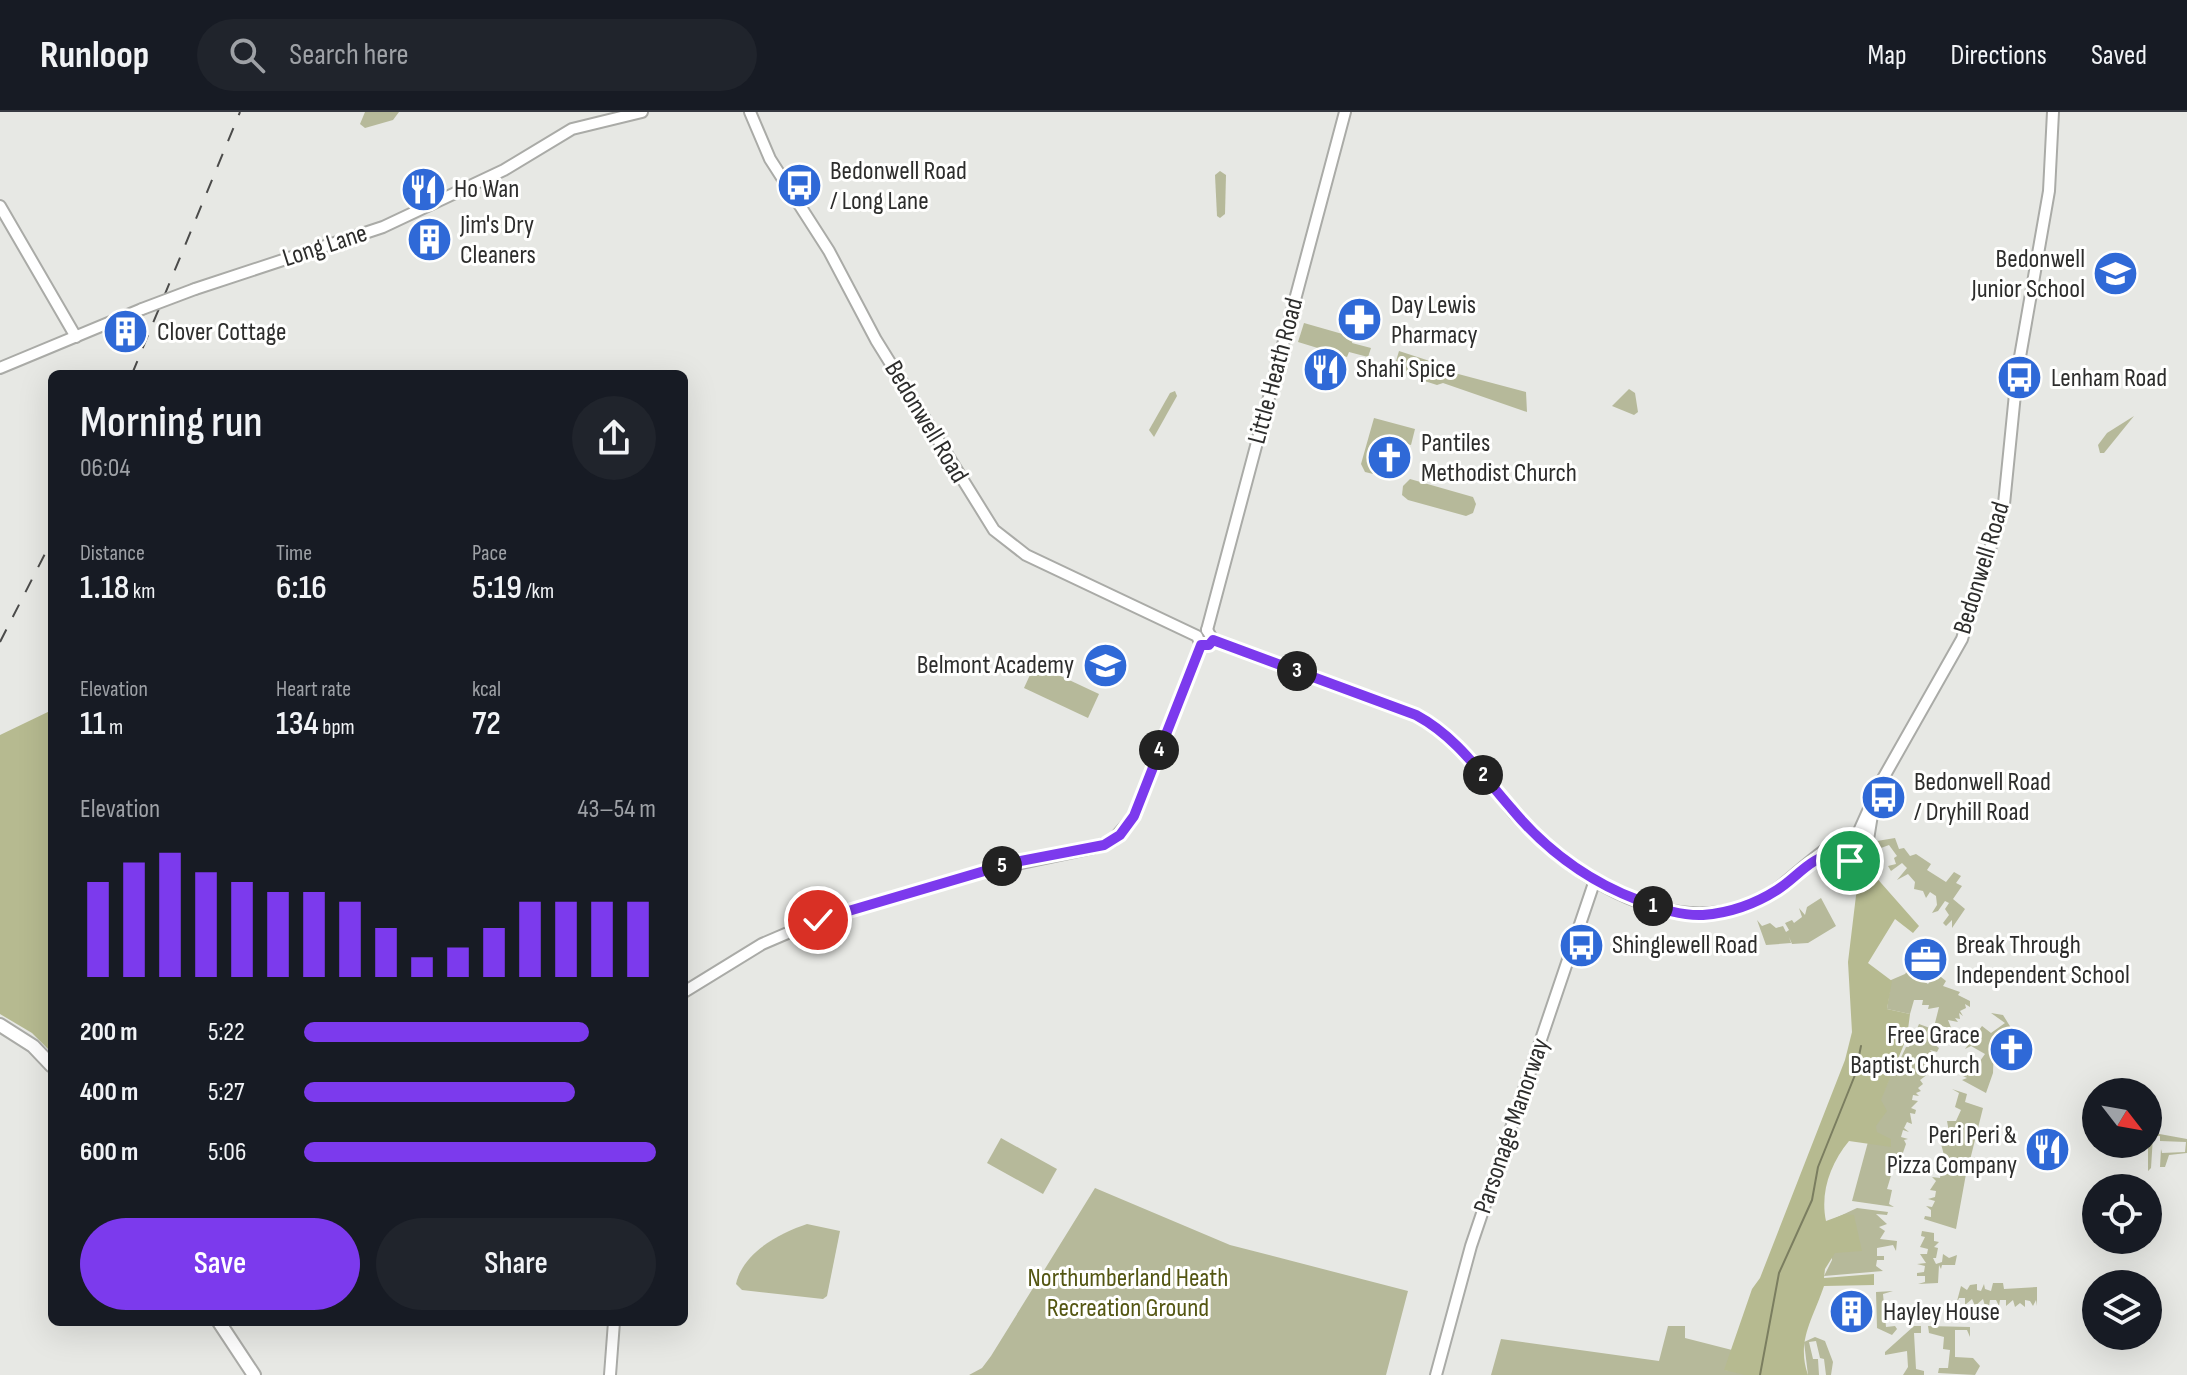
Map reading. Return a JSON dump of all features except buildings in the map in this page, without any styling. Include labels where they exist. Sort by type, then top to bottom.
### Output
[{"type":"main road","points":[[0,1025],[33,1046],[48,1062]]},
{"type":"main road","points":[[222,1326],[254,1375]]},
{"type":"street","name":"Long Lane","points":[[0,368],[195,289],[412,216],[504,170],[572,129],[642,112]]},
{"type":"street","name":"Bedonwell Road","points":[[750,112],[770,159],[829,251],[876,340],[994,530],[1026,555],[1204,638],[1416,715],[1436,726],[1460,747],[1532,832],[1595,880],[1656,907],[1698,915],[1716,914],[1765,897],[1813,860],[1849,847],[1874,802]]},
{"type":"street","name":"Little Heath Road","points":[[688,990],[762,944],[824,918],[1004,865],[1093,848],[1112,841],[1134,816],[1204,638],[1345,112]]},
{"type":"street","name":"Bedonwell Road","points":[[1849,847],[1854,863],[1861,862],[1867,853],[1874,802],[1881,782],[1940,684],[1973,610],[2004,504],[2026,314],[2049,191],[2053,112]]},
{"type":"street","points":[[0,206],[76,337]]},
{"type":"street","points":[[1849,847],[1866,847]]},
{"type":"street","name":"Parsonage Manorway","points":[[1436,1375],[1471,1246],[1595,880]]},
{"type":"street","points":[[610,1375],[614,1326]]},
{"type":"green space","points":[[365,112],[399,112],[393,120],[365,128],[360,124]]},
{"type":"green space","points":[[1220,171],[1226,175],[1225,214],[1220,218],[1217,216],[1215,175]]},
{"type":"green space","points":[[1304,323],[1353,337],[1352,343],[1371,348],[1368,357],[1349,352],[1347,357],[1298,342]]},
{"type":"green space","points":[[1399,351],[1442,365],[1447,371],[1526,392],[1527,412],[1443,383],[1437,385],[1393,371]]},
{"type":"green space","points":[[1629,389],[1635,393],[1638,412],[1634,415],[1612,406]]},
{"type":"green space","points":[[1175,391],[1177,396],[1154,437],[1149,430],[1170,393]]},
{"type":"green space","points":[[2134,416],[2104,453],[2100,453],[2098,445],[2107,433]]},
{"type":"green space","points":[[1374,418],[1415,429],[1411,445],[1399,442],[1390,478],[1365,472],[1361,464]]},
{"type":"green space","points":[[1410,479],[1473,497],[1476,504],[1473,513],[1466,516],[1408,500],[1402,495],[1403,486]]},
{"type":"green space","points":[[1035,664],[1099,694],[1088,718],[1024,688]]},
{"type":"green space","points":[[48,712],[48,1049],[32,1033],[0,1014],[0,735]]},
{"type":"green space","points":[[1895,838],[1899,849],[1904,848],[1910,856],[1916,854],[1931,864],[1927,870],[1946,882],[1954,872],[1961,876],[1956,883],[1962,886],[1953,899],[1965,909],[1952,928],[1952,920],[1946,926],[1943,923],[1949,915],[1945,909],[1949,903],[1945,901],[1938,911],[1932,913],[1937,905],[1936,896],[1930,892],[1926,898],[1923,891],[1914,889],[1915,882],[1908,874],[1897,880],[1907,868],[1902,863],[1891,871],[1888,866],[1896,864],[1894,858],[1897,856],[1889,845],[1881,848],[1883,856],[1878,858],[1874,851],[1877,841]]},
{"type":"green space","points":[[1864,873],[1874,875],[1919,926],[1913,933],[1895,919],[1868,963],[1892,981],[1887,1009],[1910,1014],[1907,1037],[1881,1100],[1887,1111],[1876,1126],[1877,1132],[1891,1139],[1891,1147],[1849,1141],[1832,1169],[1824,1200],[1826,1221],[1845,1214],[1854,1215],[1862,1251],[1835,1253],[1825,1269],[1824,1278],[1874,1274],[1874,1285],[1824,1286],[1805,1341],[1808,1375],[1745,1375],[1724,1370],[1752,1289],[1760,1278],[1845,1060],[1852,1032],[1848,962],[1858,879]]},
{"type":"green space","points":[[1821,898],[1836,926],[1808,943],[1792,944],[1789,937],[1791,943],[1766,945],[1757,920],[1762,926],[1770,923],[1776,928],[1783,926],[1786,932],[1789,930],[1785,923],[1792,920],[1794,923],[1802,917],[1799,908],[1805,915],[1807,907]]},
{"type":"green space","points":[[1910,967],[1916,976],[1924,967],[1928,970],[1922,980],[1928,984],[1936,973],[1946,981],[1943,986],[1960,992],[1958,995],[1970,1001],[1970,1007],[1965,1004],[1966,1008],[1960,1011],[1963,1016],[1959,1013],[1960,1019],[1955,1018],[1958,1022],[1948,1020],[1952,1030],[1935,1023],[1939,1007],[1928,1009],[1929,1005],[1922,1005],[1923,1000],[1914,1000],[1910,1014],[1887,1009],[1891,980],[1905,974]]},
{"type":"green space","points":[[1991,1013],[2003,1015],[2013,1031],[1999,1034],[2000,1044],[1994,1046],[1993,1073],[1986,1093],[1962,1080],[1967,1078],[1961,1075],[1963,1071],[1969,1074],[1967,1063],[1977,1067],[1975,1058],[1980,1061],[1985,1054],[1971,1046],[1965,1049],[1982,1026],[1991,1033],[2005,1023]]},
{"type":"green space","points":[[1919,1024],[1941,1032],[1945,1039],[1943,1042],[1938,1039],[1934,1044],[1939,1048],[1937,1052],[1930,1050],[1935,1056],[1929,1056],[1926,1062],[1931,1064],[1926,1064],[1923,1071],[1928,1074],[1920,1080],[1923,1084],[1918,1088],[1921,1091],[1916,1093],[1919,1096],[1913,1095],[1912,1100],[1918,1101],[1911,1108],[1916,1110],[1915,1114],[1910,1113],[1912,1124],[1907,1122],[1904,1128],[1909,1132],[1903,1130],[1901,1137],[1908,1139],[1904,1140],[1906,1144],[1898,1167],[1903,1171],[1893,1169],[1887,1189],[1892,1190],[1889,1204],[1894,1207],[1852,1201],[1878,1105],[1896,1063],[1909,1047]]},
{"type":"green space","points":[[1952,1089],[1967,1094],[1965,1102],[1983,1108],[1967,1172],[1942,1168],[1944,1155],[1941,1144],[1948,1145],[1948,1140],[1941,1132],[1949,1132],[1947,1121],[1956,1121],[1961,1110],[1955,1107],[1959,1093]]},
{"type":"green space","points":[[2162,1134],[2187,1139],[2187,1153],[2169,1155],[2165,1167],[2160,1167],[2162,1153],[2185,1152],[2186,1142],[2162,1141]]},
{"type":"green space","points":[[1001,1138],[1057,1169],[1043,1194],[987,1163]]},
{"type":"green space","points":[[1935,1168],[1966,1174],[1956,1229],[1924,1219],[1925,1216],[1931,1217],[1931,1210],[1926,1206],[1932,1207],[1935,1201],[1928,1199],[1935,1197],[1936,1191],[1930,1190],[1936,1181],[1932,1177],[1940,1178],[1941,1172]]},
{"type":"green space","name":"Northumberland Heath Recreation Ground","points":[[1095,1188],[1230,1245],[1408,1291],[1386,1375],[969,1375],[982,1368],[991,1356]]},
{"type":"green space","points":[[1857,1208],[1888,1212],[1887,1215],[1876,1214],[1887,1224],[1879,1227],[1885,1231],[1880,1239],[1897,1241],[1896,1251],[1893,1245],[1877,1248],[1877,1256],[1884,1256],[1884,1260],[1877,1260],[1876,1266],[1883,1271],[1824,1276],[1832,1260],[1827,1222]]},
{"type":"green space","points":[[807,1224],[840,1231],[827,1296],[823,1299],[742,1290],[736,1284],[754,1253]]},
{"type":"green space","points":[[1922,1231],[1934,1233],[1934,1241],[1939,1242],[1934,1247],[1938,1248],[1936,1258],[1933,1258],[1936,1264],[1942,1262],[1943,1254],[1949,1258],[1957,1255],[1955,1265],[1942,1265],[1941,1269],[1939,1265],[1938,1283],[1918,1284],[1925,1282],[1925,1276],[1917,1276],[1917,1273],[1924,1272],[1925,1266],[1917,1264],[1926,1263],[1920,1254],[1927,1254],[1928,1249],[1920,1247],[1925,1237],[1921,1236]]},
{"type":"green space","points":[[1993,1283],[2003,1283],[2004,1289],[2037,1287],[2037,1306],[2036,1300],[2033,1306],[2025,1300],[2025,1307],[2020,1303],[2015,1307],[2013,1300],[2006,1306],[2006,1300],[2000,1300],[1999,1306],[1996,1300],[1990,1300],[1989,1306],[1985,1306],[1983,1299],[1975,1306],[1972,1299],[1965,1305],[1965,1298],[1959,1298],[1956,1305],[1961,1286],[1967,1290],[1970,1285],[1977,1284],[1977,1290],[1981,1291],[1984,1284],[1985,1289],[1991,1291]]},
{"type":"green space","points":[[1893,1291],[1883,1294],[1886,1327],[1895,1326],[1897,1329],[1892,1335],[1877,1328],[1876,1292]]},
{"type":"green space","points":[[1668,1326],[1685,1326],[1685,1338],[1732,1350],[1725,1370],[1746,1372],[1745,1375],[1491,1375],[1501,1339],[1659,1361]]},
{"type":"green space","points":[[1914,1326],[1921,1326],[1921,1333],[1914,1333],[1916,1369],[1924,1371],[1924,1375],[1903,1375],[1908,1367],[1907,1351],[1885,1355],[1885,1352]]},
{"type":"green space","points":[[1928,1326],[1970,1327],[1970,1337],[1967,1330],[1955,1330],[1955,1357],[1973,1358],[1980,1366],[1975,1375],[1938,1373],[1939,1368],[1948,1368],[1950,1350],[1943,1349],[1944,1337],[1929,1333]]},
{"type":"green space","points":[[1815,1337],[1825,1341],[1833,1362],[1831,1375],[1826,1375],[1824,1359],[1820,1358],[1816,1341],[1809,1342],[1813,1359],[1818,1359],[1819,1375],[1808,1375],[1804,1342]]},
{"type":"waterway","points":[[1760,1375],[1779,1273],[1812,1200],[1818,1167],[1855,1075],[1861,1046]]},
{"type":"railway","points":[[134,370],[240,112]]},
{"type":"railway","points":[[0,642],[48,548]]},
{"type":"place","name":"Bedonwell Road / Long Lane","points":[[799,186]]},
{"type":"place","name":"Ho Wan","points":[[423,189]]},
{"type":"place","name":"Jim's Dry Cleaners","points":[[429,240]]},
{"type":"place","name":"Bedonwell Junior School","points":[[2116,274]]},
{"type":"place","name":"Day Lewis Pharmacy","points":[[1360,320]]},
{"type":"place","name":"Clover Cottage","points":[[126,332]]},
{"type":"place","name":"Shahi Spice","points":[[1325,369]]},
{"type":"place","name":"Lenham Road","points":[[2020,378]]},
{"type":"place","name":"Pantiles Methodist Church","points":[[1390,458]]},
{"type":"place","name":"Belmont Academy","points":[[1105,665]]},
{"type":"place","name":"Bedonwell Road / Dryhill Road","points":[[1883,797]]},
{"type":"place","name":"Shinglewell Road","points":[[1581,945]]},
{"type":"place","name":"Break Through Independent School","points":[[1925,960]]},
{"type":"place","name":"Free Grace Baptist Church","points":[[2011,1050]]},
{"type":"place","name":"Peri Peri & Pizza Company","points":[[2048,1150]]},
{"type":"place","name":"Hayley House","points":[[1852,1312]]},
{"type":"route","points":[[818,920],[1015,862],[1093,848],[1112,841],[1128,827],[1134,816],[1201,645],[1209,645],[1213,640],[1416,715],[1436,726],[1460,747],[1513,811],[1549,848],[1608,887],[1656,907],[1698,915],[1716,914],[1765,897],[1813,860],[1838,854],[1846,855],[1850,861]]}]
